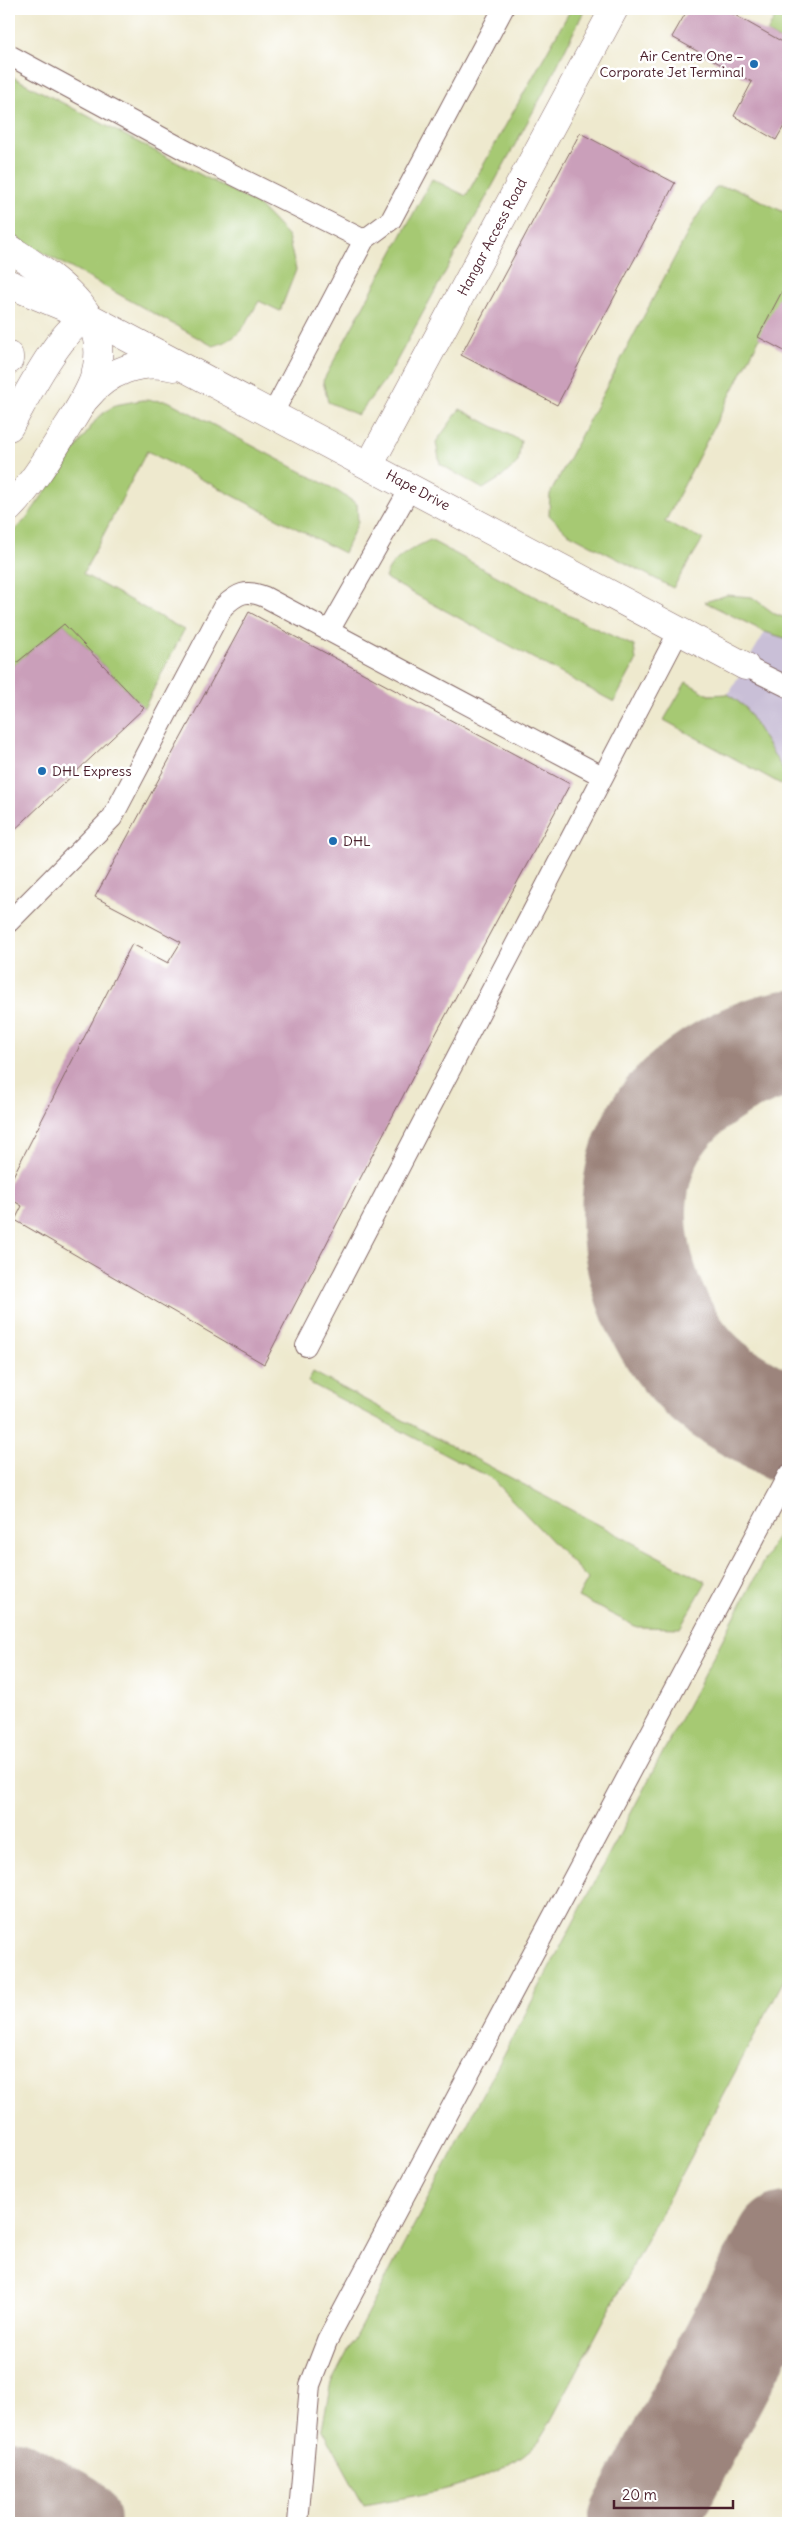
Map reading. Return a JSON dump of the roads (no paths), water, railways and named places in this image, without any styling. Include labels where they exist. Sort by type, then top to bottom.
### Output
[{"type":"street","name":"Hangar Access Road","points":[[370,464],[614,9]]},
{"type":"street","name":"Hape Drive","points":[[9,248],[66,288],[89,317]]},
{"type":"street","name":"Hape Drive","points":[[9,284],[89,317],[272,415],[370,464],[745,666]]},
{"type":"street","points":[[9,427],[65,334],[80,320],[89,317],[96,332],[97,366],[82,404],[44,464],[9,508]]},
{"type":"street","points":[[82,404],[107,378],[120,371],[152,364],[186,370]]},
{"type":"lane","points":[[272,415],[364,240],[391,220],[503,9]]},
{"type":"lane","points":[[9,55],[194,155],[364,240]]},
{"type":"lane","points":[[329,631],[411,487]]},
{"type":"lane","points":[[9,922],[112,818],[223,608],[231,600],[244,593],[253,592],[602,776]]},
{"type":"lane","points":[[306,1346],[602,776],[638,713],[680,631]]},
{"type":"lane","points":[[745,666],[788,687]]},
{"type":"lane","points":[[298,2523],[310,2385],[328,2341],[788,1474]]},
{"type":"place","name":"Air Centre One – Corporate Jet Terminal","points":[[754,64]]},
{"type":"place","name":"DHL Express","points":[[42,771]]},
{"type":"place","name":"DHL","points":[[333,841]]}]
